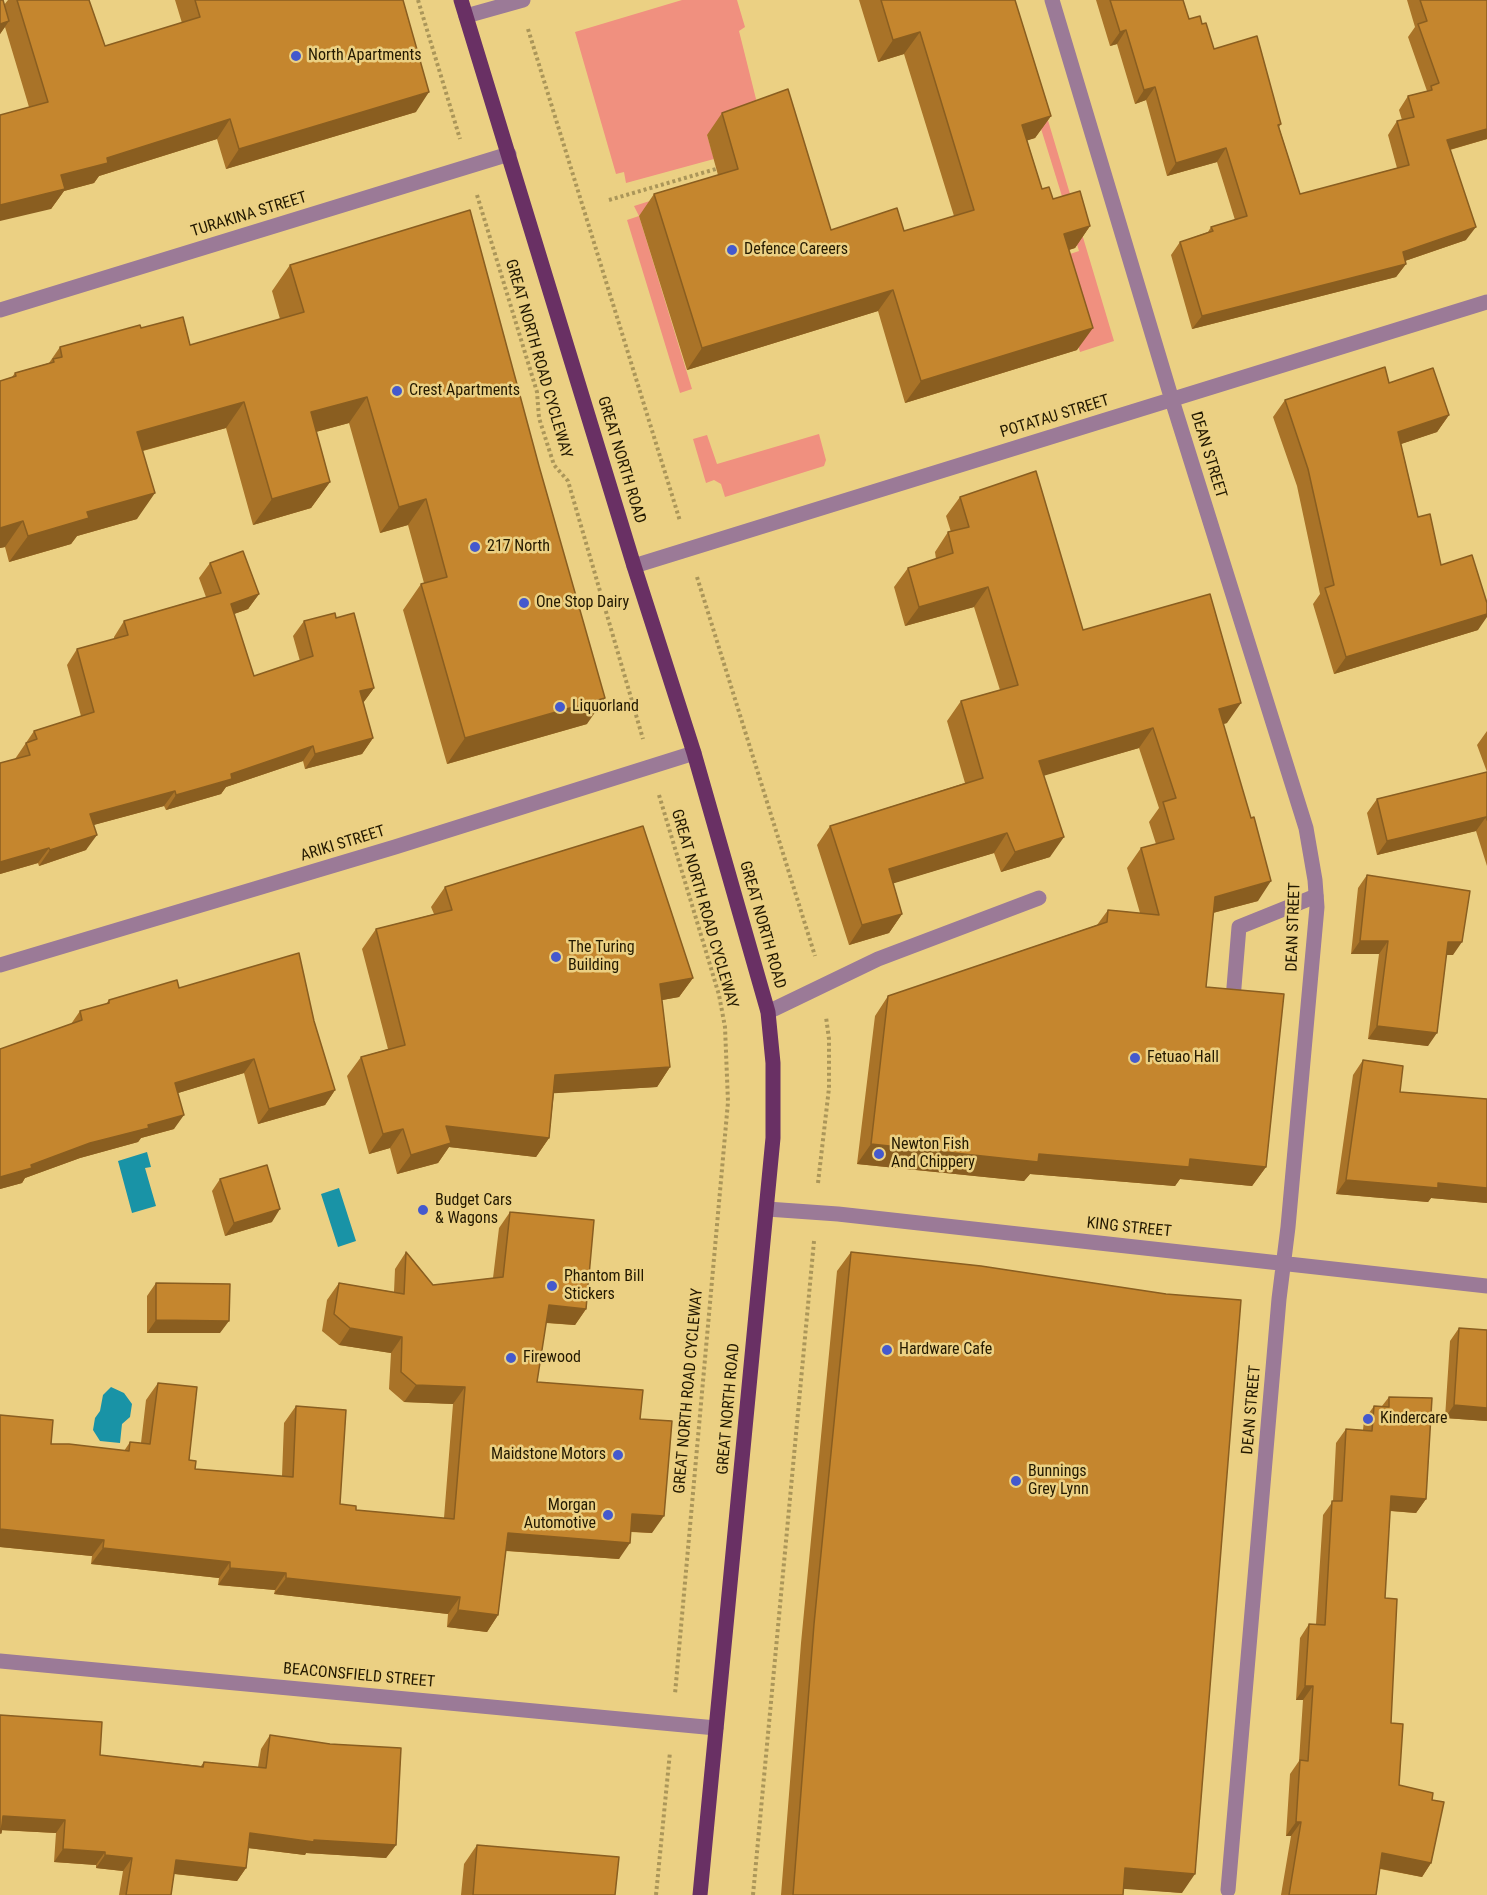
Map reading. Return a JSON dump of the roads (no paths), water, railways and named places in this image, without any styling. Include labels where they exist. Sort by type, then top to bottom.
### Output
[{"type":"main road","name":"GREAT NORTH ROAD","points":[[461,0],[634,566],[694,753],[768,1012],[773,1063],[773,1137],[700,1895]]},
{"type":"street","points":[[466,16],[523,0]]},
{"type":"street","name":"DEAN STREET","points":[[1052,0],[1172,400],[1306,828],[1315,880],[1317,907],[1279,1299],[1228,1890]]},
{"type":"street","name":"TURAKINA STREET","points":[[0,310],[509,154]]},
{"type":"street","name":"POTATAU STREET","points":[[634,566],[1487,302]]},
{"type":"street","name":"ARIKI STREET","points":[[0,965],[395,847],[694,753]]},
{"type":"street","points":[[1233,999],[1239,927],[1316,896]]},
{"type":"street","points":[[768,1012],[878,959],[1039,898]]},
{"type":"street","name":"KING STREET","points":[[766,1209],[838,1214],[1487,1286]]},
{"type":"street","name":"BEACONSFIELD STREET","points":[[0,1661],[716,1728]]},
{"type":"water","points":[[147,1152],[151,1167],[145,1168],[156,1206],[132,1213],[118,1161]]},
{"type":"water","points":[[339,1188],[356,1241],[338,1247],[321,1194]]},
{"type":"water","points":[[111,1387],[124,1393],[132,1404],[130,1417],[122,1424],[120,1443],[100,1441],[93,1430],[103,1395]]},
{"type":"place","name":"North Apartments","points":[[296,56]]},
{"type":"place","name":"Defence Careers","points":[[732,250]]},
{"type":"place","name":"Crest Apartments","points":[[397,391]]},
{"type":"place","name":"217 North","points":[[475,547]]},
{"type":"place","name":"One Stop Dairy","points":[[524,603]]},
{"type":"place","name":"Liquorland","points":[[560,707]]},
{"type":"place","name":"The Turing Building","points":[[556,957]]},
{"type":"place","name":"Fetuao Hall","points":[[1135,1058]]},
{"type":"place","name":"Newton Fish And Chippery","points":[[879,1154]]},
{"type":"place","name":"Budget Cars & Wagons","points":[[423,1210]]},
{"type":"place","name":"Phantom Bill Stickers","points":[[552,1286]]},
{"type":"place","name":"Hardware Cafe","points":[[887,1350]]},
{"type":"place","name":"Firewood","points":[[511,1358]]},
{"type":"place","name":"Kindercare","points":[[1368,1419]]},
{"type":"place","name":"Maidstone Motors","points":[[618,1455]]},
{"type":"place","name":"Bunnings Grey Lynn","points":[[1016,1481]]},
{"type":"place","name":"Morgan Automotive","points":[[608,1515]]}]
